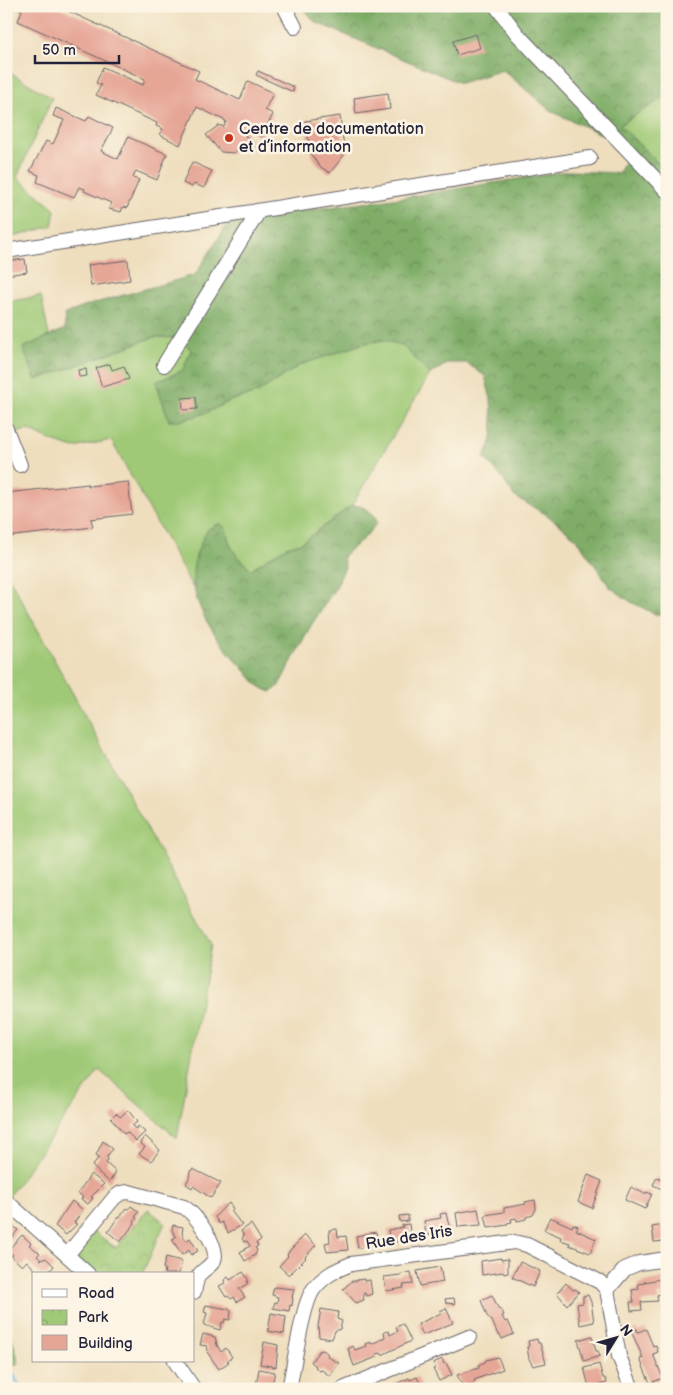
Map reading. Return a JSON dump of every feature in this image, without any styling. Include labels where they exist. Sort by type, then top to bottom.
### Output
[{"type":"street","points":[[284,6],[295,27]]},
{"type":"street","points":[[496,6],[518,35],[667,191]]},
{"type":"street","points":[[6,251],[590,158]]},
{"type":"street","points":[[164,365],[259,211]]},
{"type":"street","points":[[6,429],[20,466]]},
{"type":"street","points":[[67,1255],[114,1198],[121,1193],[129,1192],[184,1207],[196,1217],[215,1248],[215,1258],[211,1265],[198,1276],[195,1288]]},
{"type":"street","points":[[6,1201],[86,1272]]},
{"type":"street","name":"Rue des Iris","points":[[289,1389],[305,1313],[312,1291],[328,1274],[351,1264],[514,1242],[527,1245],[600,1282],[607,1290]]},
{"type":"street","points":[[632,1389],[619,1356],[607,1290],[625,1269],[639,1263],[667,1259]]},
{"type":"street","points":[[343,1389],[469,1337]]},
{"type":"street","points":[[176,1362],[194,1389]]},
{"type":"green space","points":[[302,6],[667,6],[667,95],[620,125],[667,172],[667,615],[655,614],[631,602],[610,587],[576,538],[547,515],[514,496],[484,457],[490,445],[493,432],[491,399],[485,376],[467,363],[448,363],[430,374],[402,345],[383,340],[365,343],[300,365],[257,393],[232,400],[206,413],[179,421],[169,421],[156,382],[183,370],[191,350],[180,338],[154,337],[36,380],[23,348],[65,329],[65,314],[92,304],[195,275],[231,219],[387,200],[568,171],[619,173],[628,156],[614,140],[551,111],[503,70],[460,83],[315,22]]},
{"type":"green space","points":[[6,70],[52,98],[17,177],[55,210],[52,226],[6,239]]},
{"type":"green space","points":[[667,95],[667,172],[620,125]]},
{"type":"green space","points":[[41,296],[49,336],[23,348],[36,380],[154,337],[180,338],[191,350],[183,370],[179,421],[205,413],[232,400],[257,393],[300,365],[365,343],[383,340],[403,345],[430,374],[352,505],[301,543],[286,547],[251,569],[234,551],[226,531],[220,523],[208,529],[196,555],[193,588],[111,440],[74,448],[52,441],[29,430],[6,435],[6,302]]},
{"type":"green space","points":[[352,505],[368,510],[374,515],[377,523],[364,538],[343,556],[345,567],[336,587],[310,627],[278,687],[271,692],[266,690],[255,682],[221,643],[211,628],[196,597],[193,581],[194,565],[203,539],[208,530],[220,523],[226,531],[234,551],[251,569],[286,547],[301,543]]},
{"type":"green space","points":[[6,572],[211,945],[177,1138],[99,1070],[9,1196],[6,1194]]},
{"type":"green space","points":[[148,1209],[165,1223],[143,1272],[85,1272],[67,1255],[89,1228],[116,1248]]},
{"type":"green space","points":[[6,1332],[12,1338],[19,1363],[6,1369]]},
{"type":"building","points":[[13,6],[57,6],[199,71],[195,79],[240,100],[248,81],[273,93],[265,110],[273,114],[262,137],[248,130],[245,136],[252,140],[234,153],[221,152],[206,135],[219,125],[224,127],[226,121],[197,107],[180,145],[160,135],[163,129],[156,126],[157,123],[96,95],[101,85],[96,83],[103,67],[143,85],[145,79],[18,21],[22,10]]},
{"type":"building","points":[[476,34],[480,48],[457,55],[453,41]]},
{"type":"building","points":[[258,71],[294,87],[293,92],[256,75]]},
{"type":"building","points":[[388,93],[390,109],[356,114],[354,98]]},
{"type":"building","points":[[56,108],[86,121],[89,116],[113,128],[101,151],[118,159],[128,137],[167,154],[157,180],[136,171],[133,178],[139,180],[127,208],[123,207],[121,212],[109,209],[111,203],[84,191],[85,189],[79,187],[74,197],[37,182],[39,175],[30,171],[46,141],[53,144],[64,120],[53,116]]},
{"type":"building","points":[[340,116],[343,140],[348,150],[330,173],[319,166],[311,154],[305,121]]},
{"type":"building","points":[[192,162],[212,171],[204,188],[194,184],[192,187],[183,183]]},
{"type":"building","points":[[25,259],[27,272],[6,275],[6,261]]},
{"type":"building","points":[[128,260],[130,280],[91,286],[88,265]]},
{"type":"building","points":[[110,364],[112,370],[124,366],[129,379],[102,387],[96,368]]},
{"type":"building","points":[[86,369],[87,376],[79,377],[78,370]]},
{"type":"building","points":[[196,397],[197,409],[183,410],[182,398]]},
{"type":"building","points":[[128,482],[132,514],[91,519],[93,527],[6,537],[6,493],[88,484],[88,486]]},
{"type":"building","points":[[128,1110],[137,1122],[132,1126],[136,1129],[138,1126],[145,1132],[136,1141],[127,1132],[124,1134],[111,1118],[116,1113],[120,1117]]},
{"type":"building","points":[[145,1136],[160,1150],[151,1161],[139,1154],[145,1147],[140,1143]]},
{"type":"building","points":[[103,1141],[113,1149],[107,1156],[108,1160],[106,1163],[115,1171],[109,1182],[92,1166],[99,1157],[96,1155]]},
{"type":"building","points":[[193,1169],[221,1183],[211,1198],[193,1186],[192,1188],[186,1184],[190,1171]]},
{"type":"building","points":[[91,1174],[104,1184],[91,1197],[93,1198],[88,1204],[81,1199],[83,1197],[78,1193]]},
{"type":"building","points":[[588,1175],[602,1181],[592,1208],[578,1202]]},
{"type":"building","points":[[657,1177],[666,1181],[662,1189],[653,1185]]},
{"type":"building","points":[[631,1187],[645,1194],[646,1192],[652,1194],[645,1209],[625,1200]]},
{"type":"building","points":[[535,1200],[536,1209],[533,1215],[517,1221],[516,1218],[511,1219],[512,1222],[507,1223],[507,1225],[488,1228],[485,1215],[504,1212],[504,1208],[526,1204],[525,1202]]},
{"type":"building","points":[[72,1201],[83,1210],[74,1223],[77,1224],[66,1235],[55,1226]]},
{"type":"building","points":[[229,1203],[233,1209],[231,1211],[242,1225],[228,1233],[222,1222],[219,1224],[215,1217]]},
{"type":"building","points":[[131,1206],[139,1212],[135,1217],[137,1218],[135,1223],[120,1242],[108,1232],[118,1217]]},
{"type":"building","points":[[478,1209],[481,1225],[458,1227],[456,1213]]},
{"type":"building","points":[[446,1213],[450,1230],[426,1235],[424,1221],[441,1218],[440,1214]]},
{"type":"building","points":[[408,1215],[408,1221],[400,1222],[399,1216]]},
{"type":"building","points":[[550,1217],[572,1227],[573,1224],[578,1226],[576,1230],[596,1239],[590,1253],[569,1245],[570,1243],[560,1240],[561,1237],[544,1230]]},
{"type":"building","points":[[667,1218],[667,1241],[654,1242],[652,1227],[664,1225],[663,1221]]},
{"type":"building","points":[[6,1223],[18,1230],[6,1244]]},
{"type":"building","points":[[251,1224],[261,1240],[256,1243],[258,1246],[255,1248],[257,1250],[255,1255],[245,1261],[240,1252],[250,1246],[247,1241],[244,1242],[242,1238],[244,1236],[241,1231]]},
{"type":"building","points":[[409,1224],[411,1239],[390,1243],[388,1230]]},
{"type":"building","points":[[173,1225],[183,1227],[182,1233],[186,1241],[190,1238],[198,1251],[191,1255],[189,1250],[182,1255],[172,1239],[176,1237],[172,1230]]},
{"type":"building","points":[[337,1229],[338,1237],[346,1236],[348,1250],[327,1252],[325,1243],[330,1242],[329,1230]]},
{"type":"building","points":[[376,1232],[378,1245],[358,1248],[356,1236]]},
{"type":"building","points":[[22,1235],[31,1243],[29,1245],[40,1253],[37,1256],[41,1260],[46,1258],[54,1266],[49,1272],[37,1272],[27,1261],[22,1266],[11,1256],[13,1255],[8,1250]]},
{"type":"building","points":[[305,1235],[316,1245],[289,1275],[279,1266],[288,1256],[290,1250]]},
{"type":"building","points":[[166,1257],[182,1261],[179,1272],[164,1272],[165,1269],[163,1268]]},
{"type":"building","points":[[501,1258],[501,1260],[508,1259],[508,1273],[482,1275],[481,1261]]},
{"type":"building","points":[[520,1262],[540,1271],[533,1287],[512,1277]]},
{"type":"building","points":[[440,1267],[443,1282],[420,1286],[417,1271]]},
{"type":"building","points":[[243,1272],[248,1279],[247,1284],[239,1289],[245,1297],[237,1302],[234,1297],[231,1299],[228,1296],[226,1297],[219,1286],[225,1283],[224,1280],[228,1277],[230,1280]]},
{"type":"building","points":[[411,1272],[413,1284],[403,1285],[404,1288],[386,1291],[384,1277]]},
{"type":"building","points":[[667,1278],[667,1302],[663,1301],[662,1294],[657,1295],[658,1301],[641,1302],[642,1310],[631,1311],[630,1302],[634,1302],[632,1290],[639,1289],[638,1284]]},
{"type":"building","points":[[364,1279],[364,1281],[370,1280],[372,1294],[366,1296],[365,1293],[363,1294],[364,1300],[356,1303],[343,1289],[352,1281]]},
{"type":"building","points":[[566,1283],[573,1290],[575,1289],[579,1292],[567,1305],[557,1293]]},
{"type":"building","points":[[274,1287],[294,1289],[292,1306],[290,1305],[289,1311],[273,1308],[275,1302],[277,1303],[278,1297],[272,1295]]},
{"type":"building","points":[[492,1295],[499,1310],[501,1309],[504,1315],[502,1316],[505,1322],[508,1321],[514,1334],[502,1339],[487,1316],[481,1300]]},
{"type":"building","points":[[588,1295],[594,1322],[580,1325],[577,1304],[583,1303],[583,1296]]},
{"type":"building","points":[[454,1298],[455,1304],[446,1303],[445,1299]]},
{"type":"building","points":[[206,1305],[231,1311],[230,1320],[225,1319],[224,1323],[222,1322],[220,1330],[204,1325],[207,1313],[204,1312]]},
{"type":"building","points":[[446,1308],[453,1323],[423,1335],[418,1324],[441,1313],[440,1311]]},
{"type":"building","points":[[321,1309],[338,1312],[337,1319],[342,1321],[340,1329],[335,1331],[332,1339],[319,1337],[318,1326]]},
{"type":"building","points":[[271,1313],[286,1316],[284,1334],[268,1331]]},
{"type":"building","points":[[403,1324],[411,1341],[382,1355],[381,1353],[376,1354],[377,1357],[354,1366],[348,1349],[353,1346],[355,1350],[366,1346],[365,1344],[370,1342],[371,1344],[376,1342],[385,1337],[384,1332],[389,1331],[390,1335],[398,1331],[396,1327]]},
{"type":"building","points":[[637,1329],[638,1332],[646,1329],[653,1346],[656,1345],[658,1352],[653,1354],[663,1378],[650,1383],[640,1359],[643,1358],[631,1331]]},
{"type":"building","points":[[203,1334],[215,1337],[221,1352],[226,1348],[232,1357],[227,1361],[229,1362],[219,1369],[207,1352],[207,1346],[200,1345]]},
{"type":"building","points":[[592,1336],[596,1351],[598,1351],[600,1356],[584,1361],[578,1340]]},
{"type":"building","points":[[537,1339],[546,1363],[533,1366],[529,1359],[527,1347],[529,1346],[528,1341]]},
{"type":"building","points":[[264,1342],[278,1345],[276,1367],[260,1364]]},
{"type":"building","points":[[323,1350],[327,1353],[328,1357],[339,1363],[330,1376],[322,1370],[319,1371],[311,1362],[319,1351]]},
{"type":"building","points":[[498,1357],[503,1369],[474,1380],[475,1382],[463,1387],[457,1375],[479,1368],[478,1365],[486,1360]]},
{"type":"building","points":[[442,1359],[452,1375],[439,1381],[433,1369],[436,1368],[433,1363]]},
{"type":"building","points":[[599,1364],[603,1378],[605,1378],[607,1383],[589,1387],[584,1368]]},
{"type":"building","points":[[259,1369],[275,1372],[271,1389],[256,1386]]},
{"type":"building","points":[[417,1377],[423,1389],[392,1389],[391,1386],[409,1378],[410,1380]]},
{"type":"waterway","points":[[12,1373],[21,1389]]},
{"type":"place","name":"Centre de documentation et d’information","points":[[229,138]]}]
